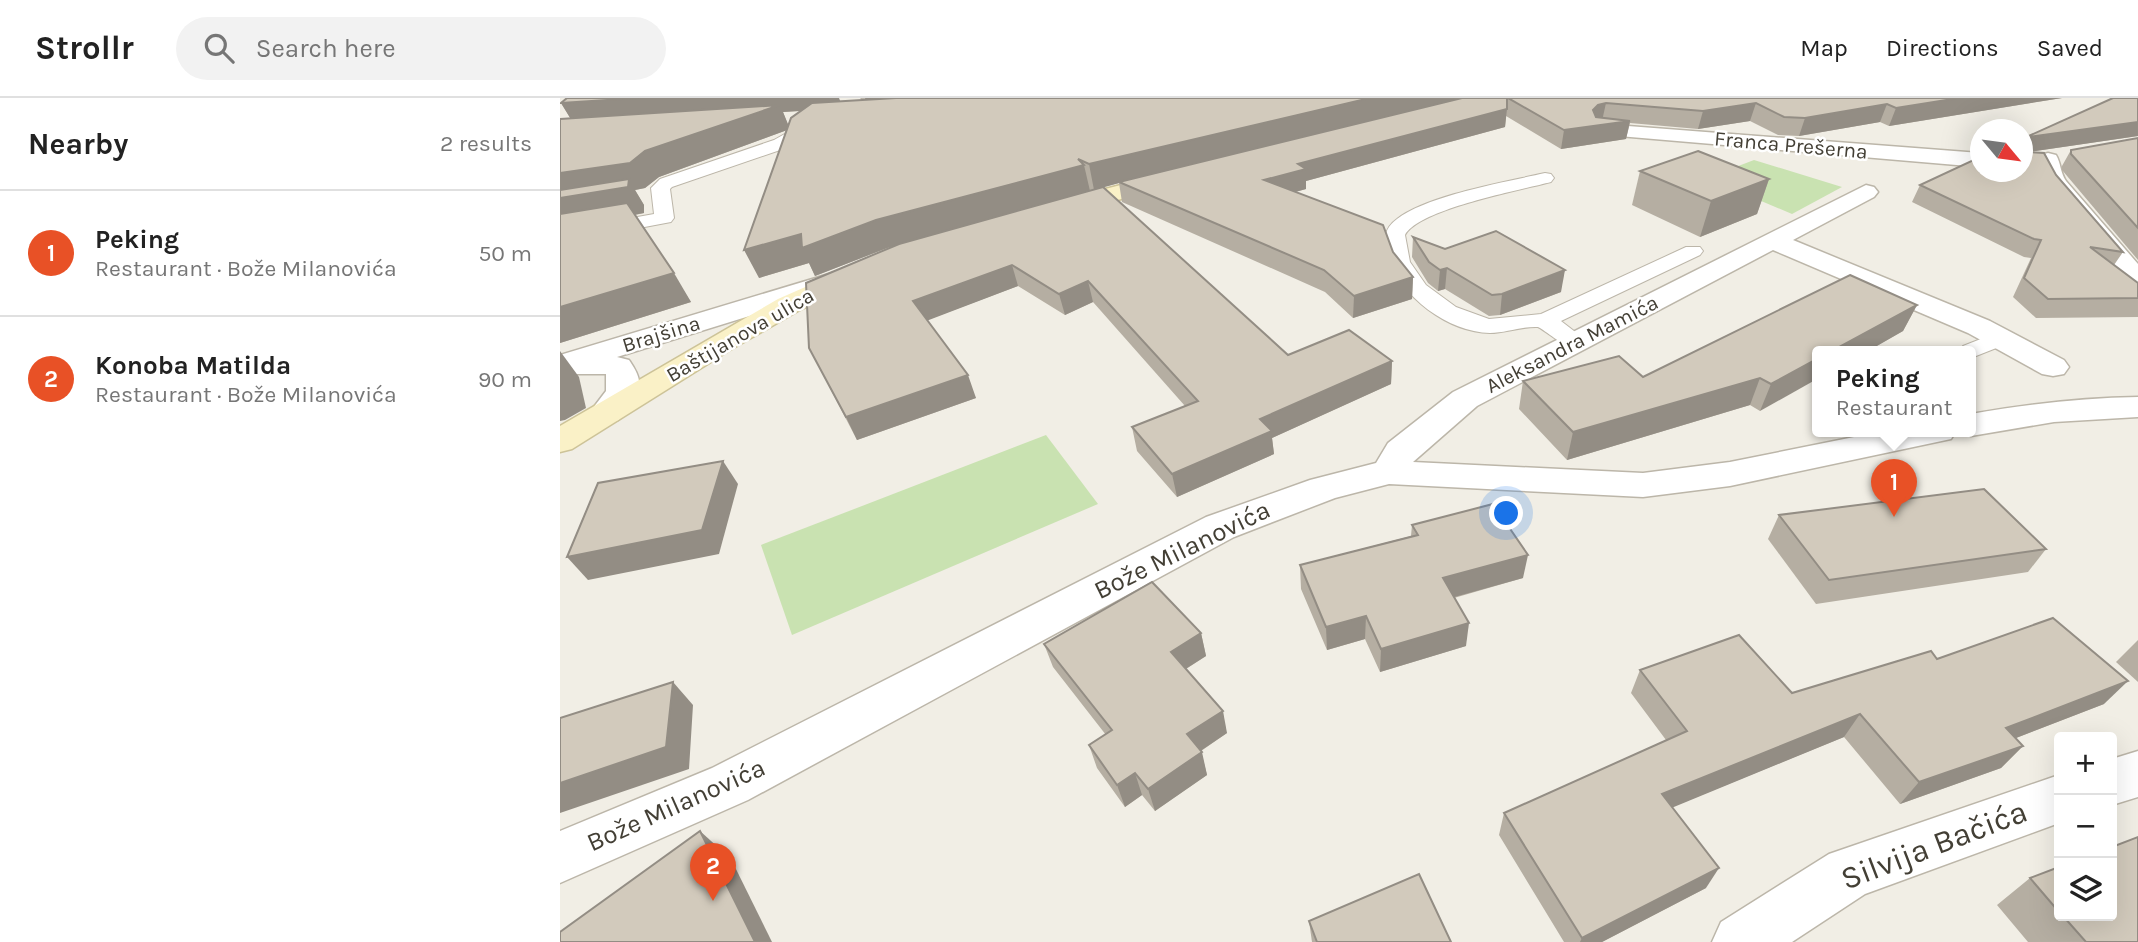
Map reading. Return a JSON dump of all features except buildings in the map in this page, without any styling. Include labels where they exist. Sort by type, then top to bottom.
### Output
[{"type":"main road","points":[[788,121],[840,118]]},
{"type":"main road","points":[[1037,214],[1195,173]]},
{"type":"main road","name":"Baštijanova ulica","points":[[560,441],[719,344],[842,278],[875,265]]},
{"type":"street","name":"Franca Prešerna","points":[[1602,130],[1970,159]]},
{"type":"street","points":[[2033,160],[2060,157],[2048,171],[2057,186],[2138,281]]},
{"type":"street","name":"Aleksandra Mamića","points":[[1389,472],[1401,451],[1465,399],[1775,242],[1866,192]]},
{"type":"street","points":[[1775,242],[2001,338],[2053,367]]},
{"type":"street","name":"Brajšina","points":[[560,366],[842,278]]},
{"type":"street","name":"Brajšina","points":[[560,366],[599,363],[618,367],[625,379],[624,391],[607,412]]},
{"type":"street","points":[[1976,424],[2031,413],[2089,407],[2138,407]]},
{"type":"street","name":"Bože Milanovića","points":[[560,857],[730,784],[1220,527],[1323,489],[1389,472],[1643,485],[1730,474],[1910,437]]},
{"type":"street","points":[[2117,780],[2138,774]]},
{"type":"street","name":"Silvija Bačića","points":[[1741,942],[1848,873],[2054,801]]},
{"type":"lane","points":[[560,237],[664,218],[663,194],[660,188],[666,183],[780,144],[814,126],[817,119]]},
{"type":"lane","points":[[1545,178],[1434,207],[1400,225],[1395,232],[1395,240],[1405,273],[1419,292],[1445,310],[1484,326],[1543,321],[1693,251]]},
{"type":"lane","points":[[637,198],[663,194]]},
{"type":"lane","points":[[1543,321],[1575,341]]},
{"type":"lane","points":[[1976,349],[2001,338]]},
{"type":"green space","points":[[1754,160],[1842,187],[1792,214],[1707,178]]},
{"type":"green space","points":[[1046,435],[1098,504],[792,635],[761,545]]},
{"type":"place","name":"Peking","points":[[1894,517]]},
{"type":"place","name":"Konoba Matilda","points":[[713,901]]}]
